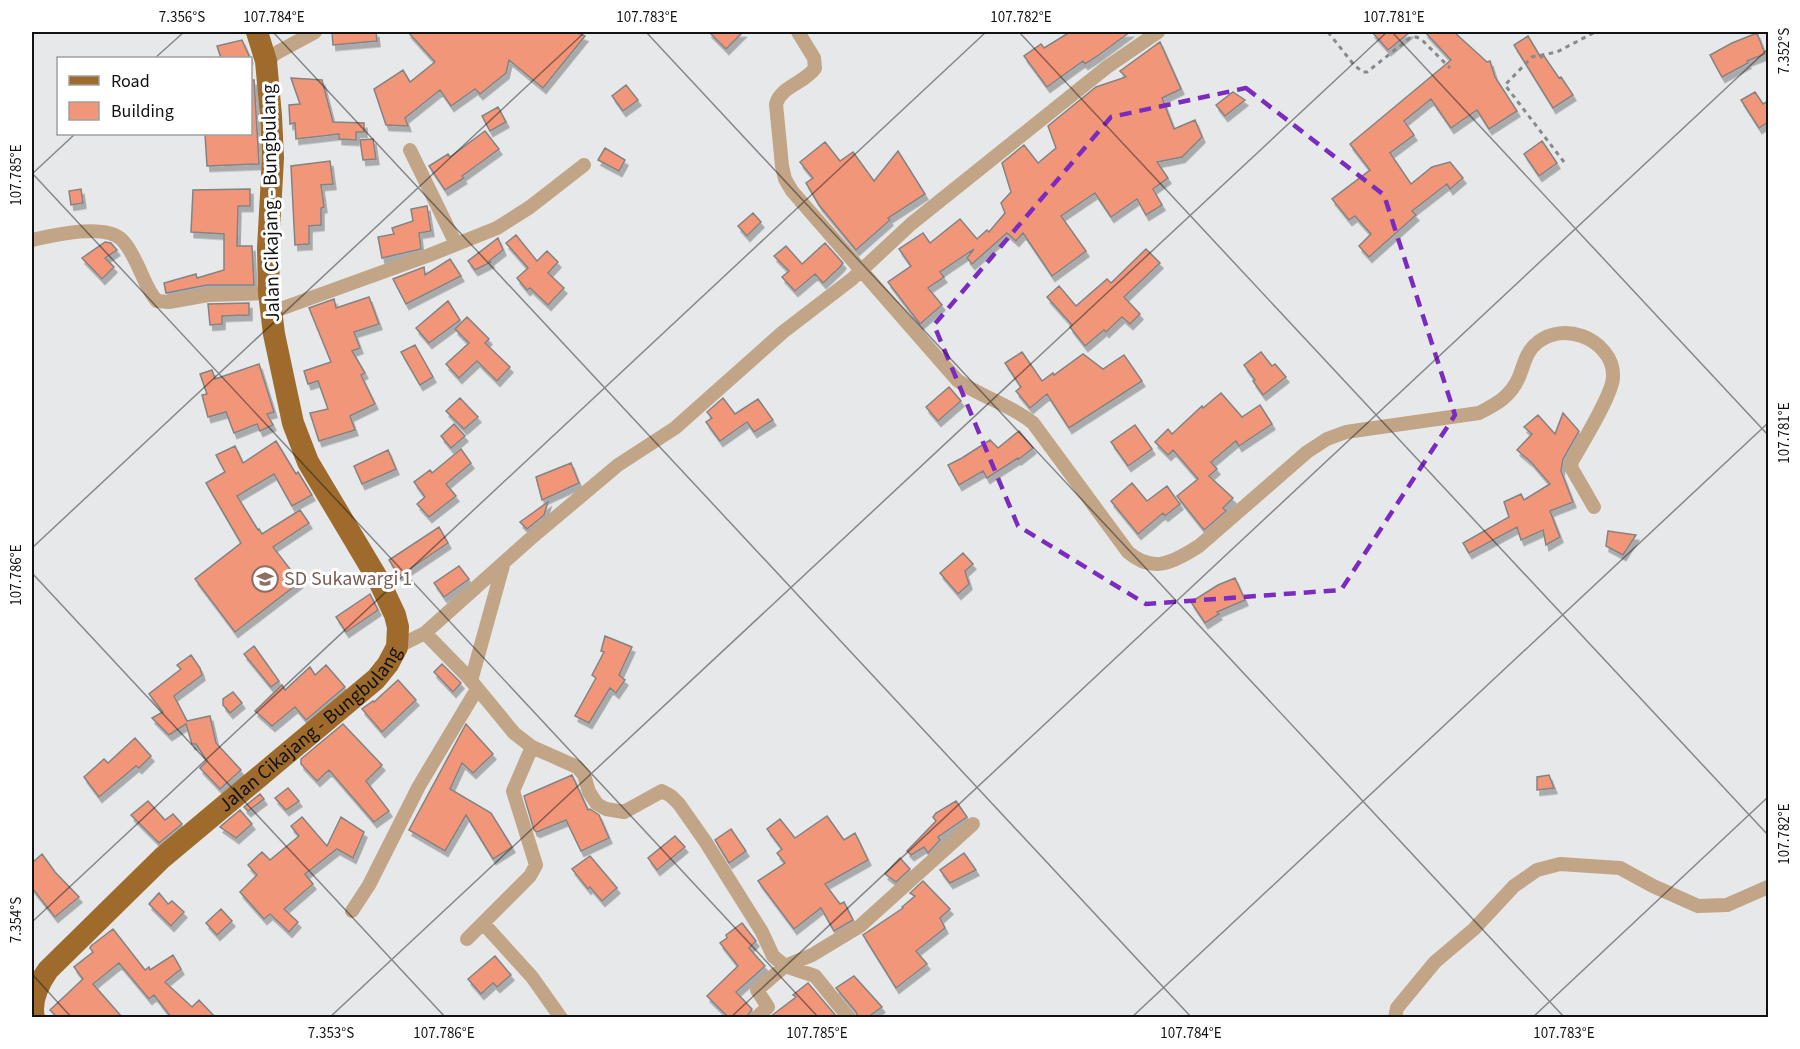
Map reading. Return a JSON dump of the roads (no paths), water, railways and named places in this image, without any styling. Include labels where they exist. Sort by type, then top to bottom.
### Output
[{"type":"main road","name":"Jalan Cikajang - Bungbulang","points":[[34,1017],[32,1010],[38,987],[48,969],[162,858],[376,679],[388,664],[397,647],[398,627],[390,601],[313,471],[293,423],[282,378],[270,302],[268,248],[273,158],[266,61],[256,32]]},
{"type":"street","points":[[266,61],[315,32]]},
{"type":"street","points":[[798,32],[814,58],[815,68],[812,73],[782,93],[776,104],[785,179],[792,191],[957,380],[1019,412],[1033,423],[1137,561],[1147,565],[1160,564],[1185,555],[1199,546],[1307,452],[1327,439],[1346,432],[1479,413],[1497,404],[1511,392],[1527,355],[1538,342],[1567,332],[1597,344],[1612,365],[1614,378],[1609,393],[1571,463],[1572,469],[1594,507]]},
{"type":"street","points":[[397,647],[425,633],[618,465],[675,428],[783,332],[861,270],[911,224],[1107,67],[1158,32]]},
{"type":"street","points":[[410,150],[456,244]]},
{"type":"street","points":[[32,240],[54,234],[104,232],[114,234],[122,239],[129,249],[157,301],[169,302],[208,295],[270,302],[456,244],[496,228],[584,165]]},
{"type":"street","points":[[352,911],[369,885],[474,685],[504,562]]},
{"type":"street","points":[[425,633],[474,685],[514,733],[532,747],[577,767],[584,774],[589,792],[597,804],[606,809],[624,812],[662,791],[671,796],[705,841],[762,932],[773,956],[784,966],[815,976],[849,1017]]},
{"type":"street","points":[[466,939],[530,876],[536,865],[513,791],[532,747]]},
{"type":"street","points":[[756,1017],[768,1007],[757,990],[784,966],[812,955],[860,926],[973,824]]},
{"type":"street","points":[[1395,1017],[1397,1008],[1435,962],[1474,929],[1514,886],[1537,870],[1560,864],[1620,868],[1698,906],[1727,905],[1768,887]]},
{"type":"street","points":[[483,923],[531,977],[561,1017]]},
{"type":"place","name":"SD Sukawargi 1","points":[[265,579]]}]
